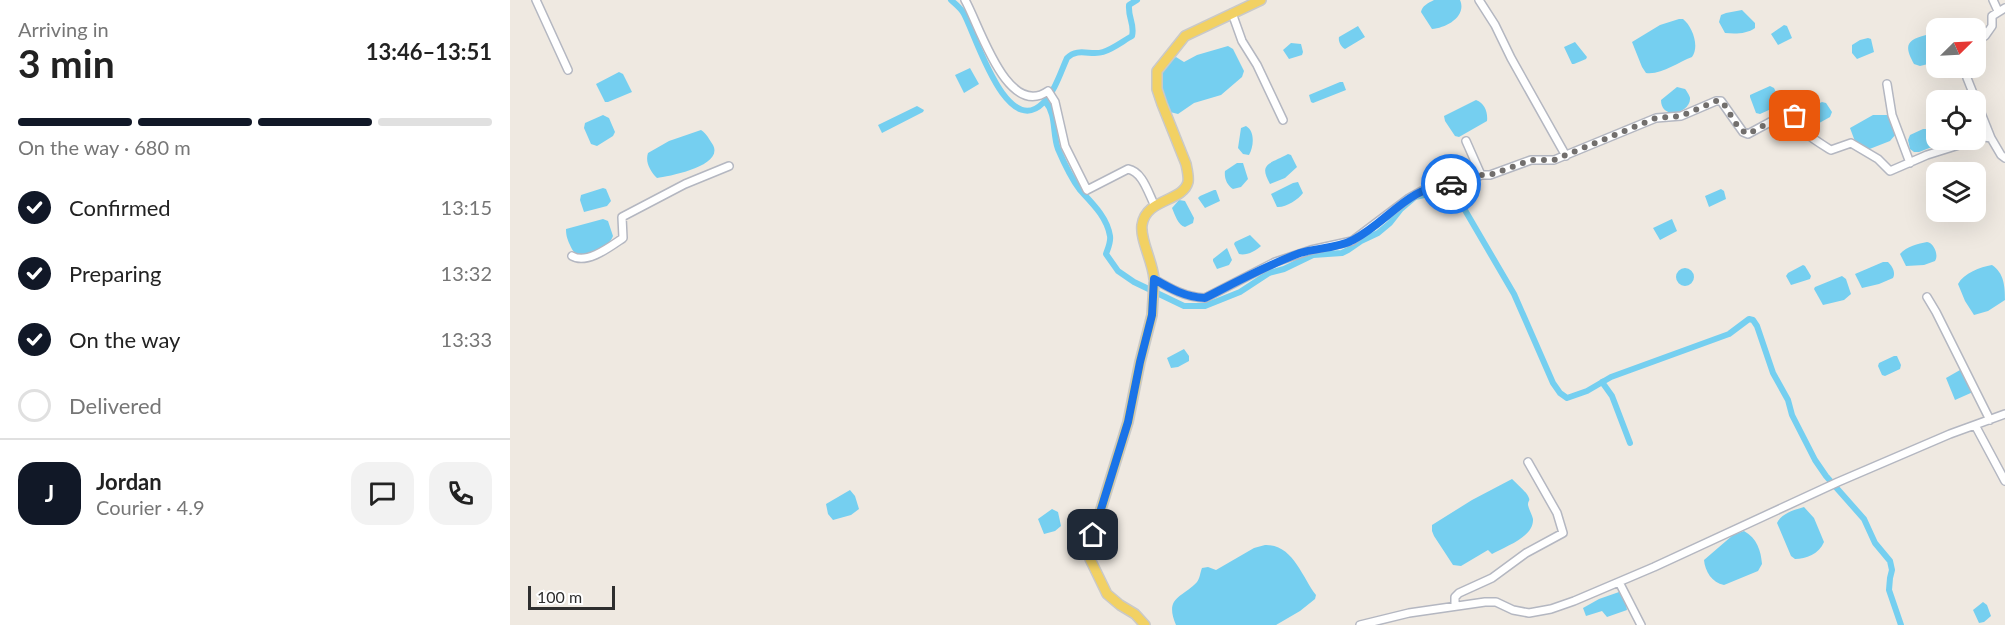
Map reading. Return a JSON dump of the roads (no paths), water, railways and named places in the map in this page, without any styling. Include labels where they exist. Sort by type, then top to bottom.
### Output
[{"type":"main road","points":[[1146,625],[1107,594],[1090,559],[1093,535],[1128,422],[1153,302],[1154,281],[1142,224],[1150,208],[1183,190],[1188,183],[1186,164],[1157,89],[1157,71],[1185,36],[1260,0]]},
{"type":"street","points":[[536,0],[568,70]]},
{"type":"street","points":[[965,0],[997,67],[1010,86],[1026,97],[1041,96],[1048,91],[1054,102],[1065,146],[1087,190],[1128,169],[1133,170],[1142,179],[1155,206]]},
{"type":"street","points":[[1479,0],[1566,156]]},
{"type":"street","points":[[1986,35],[1992,26],[1992,16],[2001,9],[1994,0]]},
{"type":"street","points":[[1232,13],[1242,41],[1257,65],[1283,120]]},
{"type":"street","points":[[1967,78],[1991,138],[2005,158]]},
{"type":"street","points":[[1887,84],[1892,115],[1910,163]]},
{"type":"street","points":[[1154,281],[1192,298],[1205,298],[1275,262],[1311,250],[1352,241],[1409,198],[1425,189],[1437,185],[1459,184],[1531,160],[1554,160],[1656,118],[1681,116],[1716,101],[1721,101],[1743,132],[1748,134],[1787,113],[1791,114],[1798,120],[1805,133],[1831,150],[1851,143],[1878,159],[1890,171],[1943,150]]},
{"type":"street","points":[[1986,137],[1991,138]]},
{"type":"street","points":[[1466,141],[1481,175]]},
{"type":"street","points":[[572,256],[587,257],[605,250],[623,238],[622,217],[685,184],[729,166]]},
{"type":"street","points":[[1927,297],[1990,420]]},
{"type":"street","points":[[1360,625],[1385,622],[1455,605],[1492,602],[1520,612],[1535,612],[1574,601],[1838,482],[2005,414]]},
{"type":"street","points":[[1975,425],[2005,481]]},
{"type":"street","points":[[1455,605],[1455,597],[1459,593],[1492,578],[1526,553],[1563,533],[1557,513],[1528,462]]},
{"type":"street","points":[[1619,582],[1641,625]]},
{"type":"water","points":[[1434,0],[1460,0],[1461,11],[1449,24],[1432,29],[1421,12],[1424,6]]},
{"type":"water","points":[[1742,10],[1755,23],[1755,28],[1745,32],[1725,33],[1719,22],[1721,15]]},
{"type":"water","points":[[1679,19],[1686,22],[1694,36],[1695,47],[1692,57],[1664,70],[1646,73],[1632,42],[1660,25]]},
{"type":"water","points":[[1784,25],[1787,26],[1792,38],[1778,45],[1771,34]]},
{"type":"water","points":[[1358,26],[1365,37],[1345,49],[1340,44],[1339,37]]},
{"type":"water","points":[[1926,35],[1926,64],[1914,64],[1908,48],[1914,39]]},
{"type":"water","points":[[1868,38],[1871,39],[1874,52],[1857,59],[1852,53],[1852,45]]},
{"type":"water","points":[[1575,42],[1587,57],[1572,64],[1564,47]]},
{"type":"water","points":[[1291,43],[1301,44],[1302,55],[1289,59],[1283,50]]},
{"type":"water","points":[[1228,46],[1233,49],[1244,71],[1242,77],[1221,95],[1194,103],[1178,114],[1170,112],[1161,82],[1164,68],[1169,62],[1176,57],[1184,62],[1197,55]]},
{"type":"water","points":[[970,68],[979,84],[964,93],[955,75]]},
{"type":"water","points":[[619,72],[623,74],[632,92],[605,102],[596,84]]},
{"type":"water","points":[[1343,82],[1346,90],[1311,102],[1309,95]]},
{"type":"water","points":[[1770,86],[1774,88],[1780,105],[1760,114],[1756,113],[1750,95]]},
{"type":"water","points":[[1677,87],[1686,90],[1690,97],[1689,103],[1681,111],[1670,113],[1662,107],[1661,100]]},
{"type":"water","points":[[1476,100],[1482,103],[1487,121],[1459,137],[1455,136],[1444,116]]},
{"type":"water","points":[[1822,102],[1826,103],[1832,112],[1830,117],[1812,127],[1805,126],[1800,117],[1801,112]]},
{"type":"water","points":[[917,106],[924,110],[923,112],[882,133],[878,125]]},
{"type":"water","points":[[603,115],[609,118],[615,132],[613,136],[597,146],[591,144],[584,128],[585,123]]},
{"type":"water","points":[[1873,115],[1890,115],[1896,134],[1890,141],[1867,150],[1856,144],[1850,128]]},
{"type":"water","points":[[1246,126],[1251,131],[1253,139],[1249,155],[1243,154],[1238,148],[1241,128]]},
{"type":"water","points":[[1926,129],[1926,149],[1914,152],[1910,149],[1908,140],[1910,135]]},
{"type":"water","points":[[701,130],[713,145],[714,152],[711,159],[694,169],[657,178],[649,166],[648,153],[669,141]]},
{"type":"water","points":[[1288,154],[1291,155],[1297,167],[1285,178],[1270,184],[1265,172],[1266,168],[1271,162]]},
{"type":"water","points":[[1237,163],[1243,163],[1248,179],[1241,187],[1233,189],[1226,181],[1225,171]]},
{"type":"water","points":[[1298,182],[1303,193],[1301,196],[1287,205],[1277,207],[1271,194]]},
{"type":"water","points":[[606,189],[611,201],[607,206],[584,212],[580,200],[581,195]]},
{"type":"water","points":[[1721,189],[1726,199],[1709,207],[1705,196]]},
{"type":"water","points":[[1214,190],[1220,201],[1205,208],[1198,198]]},
{"type":"water","points":[[1179,200],[1185,201],[1194,218],[1193,223],[1185,227],[1179,222],[1172,208]]},
{"type":"water","points":[[603,219],[608,221],[613,236],[611,240],[587,255],[575,252],[568,241],[566,229]]},
{"type":"water","points":[[1672,219],[1677,231],[1660,240],[1653,228]]},
{"type":"water","points":[[1250,235],[1261,246],[1251,253],[1239,254],[1235,242]]},
{"type":"water","points":[[1927,242],[1935,250],[1935,261],[1924,265],[1906,266],[1900,254],[1909,247]]},
{"type":"water","points":[[1227,248],[1232,260],[1229,265],[1217,269],[1213,259]]},
{"type":"water","points":[[1888,262],[1892,267],[1893,278],[1862,288],[1855,274]]},
{"type":"water","points":[[1803,265],[1811,276],[1810,279],[1791,285],[1786,276]]},
{"type":"water","points":[[1992,265],[2001,276],[2005,300],[1988,311],[1974,315],[1958,284],[1973,271]]},
{"type":"water","points":[[1685,268],[1691,271],[1694,277],[1691,283],[1685,286],[1679,283],[1676,277],[1679,271]]},
{"type":"water","points":[[1842,276],[1846,279],[1851,294],[1844,300],[1823,305],[1815,287]]},
{"type":"water","points":[[1184,349],[1189,356],[1189,361],[1171,368],[1167,358]]},
{"type":"water","points":[[1897,356],[1901,365],[1900,369],[1885,376],[1882,375],[1879,363]]},
{"type":"water","points":[[1960,370],[1973,392],[1955,400],[1946,378]]},
{"type":"water","points":[[1512,479],[1529,499],[1528,505],[1533,519],[1529,531],[1518,540],[1492,554],[1488,550],[1461,566],[1453,565],[1434,536],[1432,525]]},
{"type":"water","points":[[850,490],[855,496],[859,509],[851,515],[833,520],[828,514],[826,504]]},
{"type":"water","points":[[1804,507],[1814,518],[1824,542],[1812,555],[1795,559],[1791,556],[1777,523],[1785,514]]},
{"type":"water","points":[[1052,509],[1058,512],[1061,526],[1055,531],[1044,534],[1038,519]]},
{"type":"water","points":[[1744,531],[1758,545],[1762,564],[1758,571],[1724,585],[1716,582],[1710,576],[1704,560],[1733,535]]},
{"type":"water","points":[[1265,545],[1275,546],[1290,556],[1316,595],[1315,599],[1276,625],[1176,625],[1172,609],[1173,603],[1197,582],[1202,568],[1208,567],[1216,570],[1254,548]]},
{"type":"water","points":[[1619,592],[1627,610],[1607,617],[1602,611],[1586,616],[1583,608]]},
{"type":"water","points":[[1983,602],[1987,605],[1991,616],[1979,623],[1973,610]]},
{"type":"waterway","points":[[951,0],[964,14],[984,60],[1005,96],[1017,107],[1029,111],[1043,103],[1051,93],[1067,58],[1071,55],[1080,52],[1103,52],[1132,36],[1129,5],[1137,0]]},
{"type":"waterway","points":[[1045,101],[1053,118],[1056,143],[1065,165],[1108,229],[1110,240],[1106,254],[1118,271],[1134,282],[1184,306],[1205,306],[1240,292],[1269,273],[1284,269],[1313,255],[1342,253],[1378,233],[1415,197],[1438,192],[1462,205],[1514,294],[1553,383],[1567,398],[1587,391],[1611,377],[1729,334],[1749,319],[1753,320],[1773,373],[1815,460],[1864,519],[1875,543],[1890,561],[1892,570],[1889,590],[1901,625]]},
{"type":"waterway","points":[[1602,382],[1612,396],[1630,443]]}]
